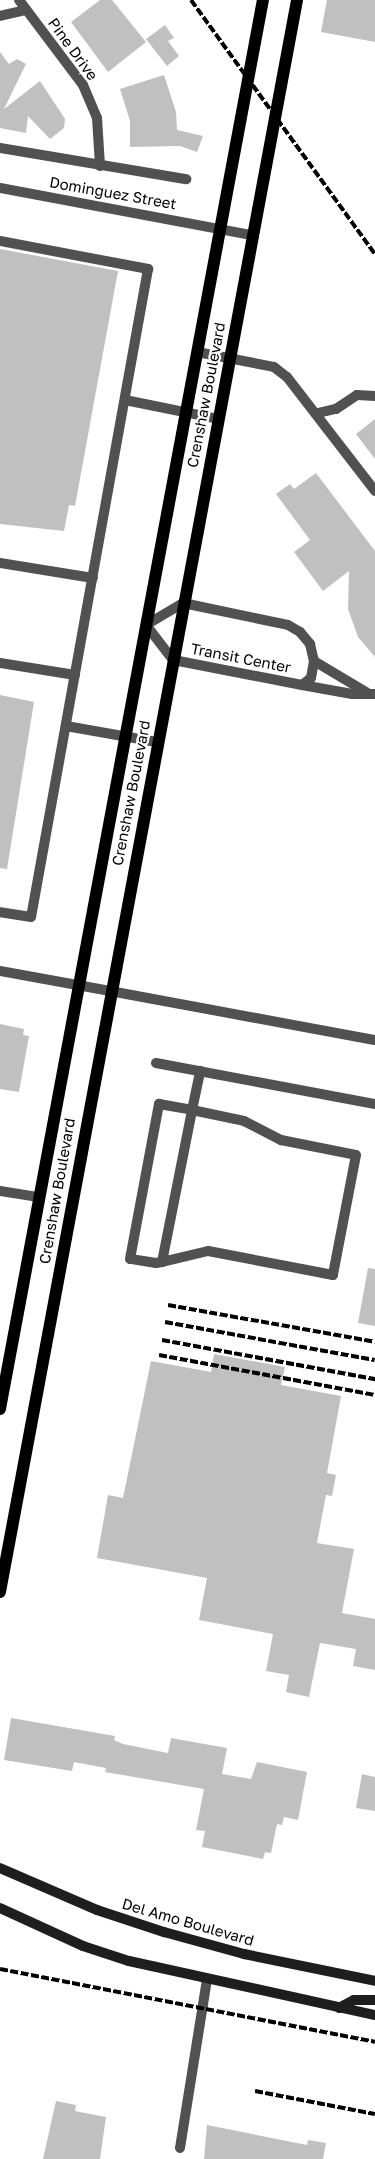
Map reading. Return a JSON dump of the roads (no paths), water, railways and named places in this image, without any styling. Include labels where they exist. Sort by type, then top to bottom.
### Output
[{"type":"main road","name":"Crenshaw Boulevard","points":[[0,1409],[77,985],[262,0]]},
{"type":"main road","name":"Crenshaw Boulevard","points":[[0,1592],[110,991],[297,0]]},
{"type":"main road","name":"Del Amo Boulevard","points":[[0,1868],[97,1910],[164,1932],[244,1954],[375,1981]]},
{"type":"main road","points":[[0,1908],[83,1946],[207,1980],[375,2015]]},
{"type":"main road","points":[[339,2008],[354,2000],[375,2000]]},
{"type":"street","name":"Pine Drive","points":[[18,0],[83,85],[97,118],[100,166]]},
{"type":"street","points":[[0,16],[26,10]]},
{"type":"street","name":"Dominguez Street","points":[[0,148],[186,179]]},
{"type":"street","name":"Dominguez Street","points":[[0,188],[252,235]]},
{"type":"street","points":[[0,241],[148,269],[31,917],[0,912]]},
{"type":"street","points":[[197,352],[274,367],[318,413],[375,491]]},
{"type":"street","points":[[318,413],[336,408],[357,395],[375,396]]},
{"type":"street","points":[[125,400],[218,419]]},
{"type":"street","points":[[0,562],[92,578]]},
{"type":"street","points":[[146,625],[183,603]]},
{"type":"street","name":"Transit Center","points":[[146,625],[173,660],[302,685],[311,678],[314,661],[310,644],[288,625],[183,603]]},
{"type":"street","points":[[314,661],[370,693]]},
{"type":"street","points":[[0,663],[75,675]]},
{"type":"street","points":[[302,685],[352,694],[370,693]]},
{"type":"street","points":[[66,726],[157,742]]},
{"type":"street","points":[[0,971],[375,1040]]},
{"type":"street","points":[[156,1063],[375,1104]]},
{"type":"street","points":[[162,1262],[200,1071]]},
{"type":"street","points":[[160,1104],[192,1110],[244,1121],[281,1140],[356,1155],[333,1274],[208,1251],[162,1262],[130,1259],[160,1104]]},
{"type":"street","points":[[0,1191],[39,1197]]},
{"type":"street","points":[[180,2148],[207,1980]]},
{"type":"railway","points":[[191,0],[375,254]]},
{"type":"railway","points":[[168,1305],[375,1342]]},
{"type":"railway","points":[[165,1322],[375,1360]]},
{"type":"railway","points":[[162,1340],[375,1379]]},
{"type":"railway","points":[[159,1355],[375,1395]]},
{"type":"railway","points":[[0,1969],[375,2042]]},
{"type":"railway","points":[[255,2091],[375,2114]]}]
